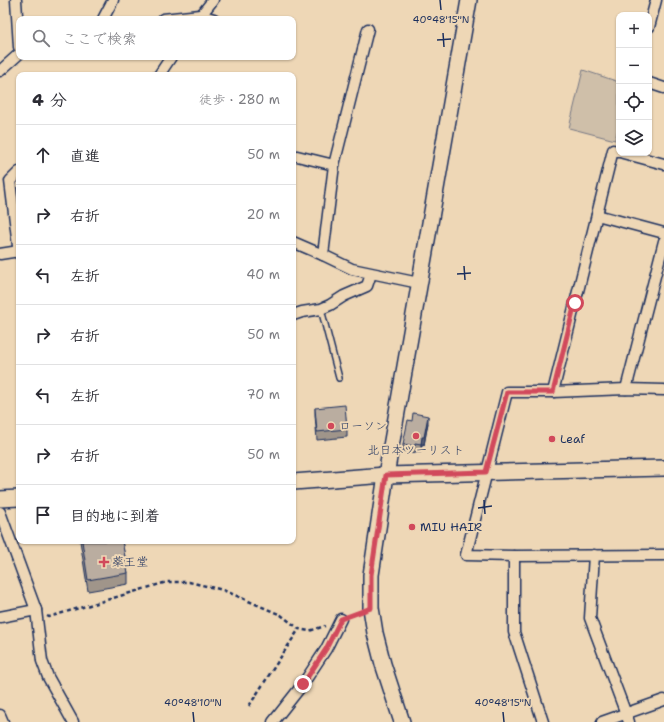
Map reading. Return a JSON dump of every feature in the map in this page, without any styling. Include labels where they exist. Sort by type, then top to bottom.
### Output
[{"type":"street","points":[[16,0],[17,16]]},
{"type":"street","points":[[105,16],[113,0]]},
{"type":"street","points":[[200,16],[213,0]]},
{"type":"street","points":[[402,722],[375,634],[371,608],[371,575],[386,475],[469,0]]},
{"type":"street","points":[[652,20],[658,7]]},
{"type":"street","points":[[323,255],[334,165],[368,29]]},
{"type":"street","points":[[0,71],[16,57]]},
{"type":"street","points":[[161,72],[169,60]]},
{"type":"street","points":[[652,84],[664,88]]},
{"type":"street","points":[[553,392],[613,150],[616,151]]},
{"type":"street","points":[[296,156],[334,165]]},
{"type":"street","points":[[634,156],[664,164]]},
{"type":"street","points":[[16,175],[10,181],[16,234]]},
{"type":"street","points":[[597,214],[664,233]]},
{"type":"street","points":[[626,389],[664,241]]},
{"type":"street","points":[[296,243],[352,269],[419,283]]},
{"type":"street","points":[[0,254],[16,251]]},
{"type":"street","points":[[296,314],[321,309],[344,296],[367,286],[371,274]]},
{"type":"street","points":[[664,390],[626,389],[507,392],[466,555],[664,555]]},
{"type":"street","points":[[296,482],[386,475],[664,468]]},
{"type":"street","points":[[0,499],[16,498]]},
{"type":"street","points":[[0,512],[36,610],[42,661],[48,677],[73,722]]},
{"type":"street","points":[[594,555],[590,618],[627,718]]},
{"type":"street","points":[[514,556],[514,632],[543,722]]},
{"type":"street","points":[[0,617],[36,610]]},
{"type":"street","points":[[273,722],[315,666],[326,649],[341,619]]},
{"type":"street","points":[[602,722],[627,718],[664,700]]},
{"type":"street","points":[[0,715],[3,722]]},
{"type":"lane","points":[[321,309],[339,378]]},
{"type":"path","points":[[36,610],[49,617],[167,582],[189,582],[223,590],[281,615],[299,629],[309,631],[341,619]]},
{"type":"path","points":[[249,706],[299,629]]},
{"type":"shaded area","points":[[583,70],[616,81],[615,140],[569,128]]},
{"type":"building","name":"ローソン","points":[[345,405],[347,429],[317,432],[315,408]]},
{"type":"building","name":"北日本ツーリスト","points":[[413,413],[428,416],[424,437],[422,437],[421,444],[415,443],[415,446],[403,444],[408,420],[412,421]]},
{"type":"building","name":"薬王堂","points":[[82,544],[123,544],[128,573],[88,580]]},
{"type":"place","name":"ローソン","points":[[331,426]]},
{"type":"place","name":"北日本ツーリスト","points":[[416,436]]},
{"type":"place","name":"Leaf","points":[[552,439]]},
{"type":"place","name":"MIU HAIR","points":[[412,527]]},
{"type":"place","name":"薬王堂","points":[[104,562]]},
{"type":"route","points":[[303,684],[326,649],[341,619],[371,608],[371,575],[386,475],[486,472],[507,392],[553,392],[575,303]]}]
